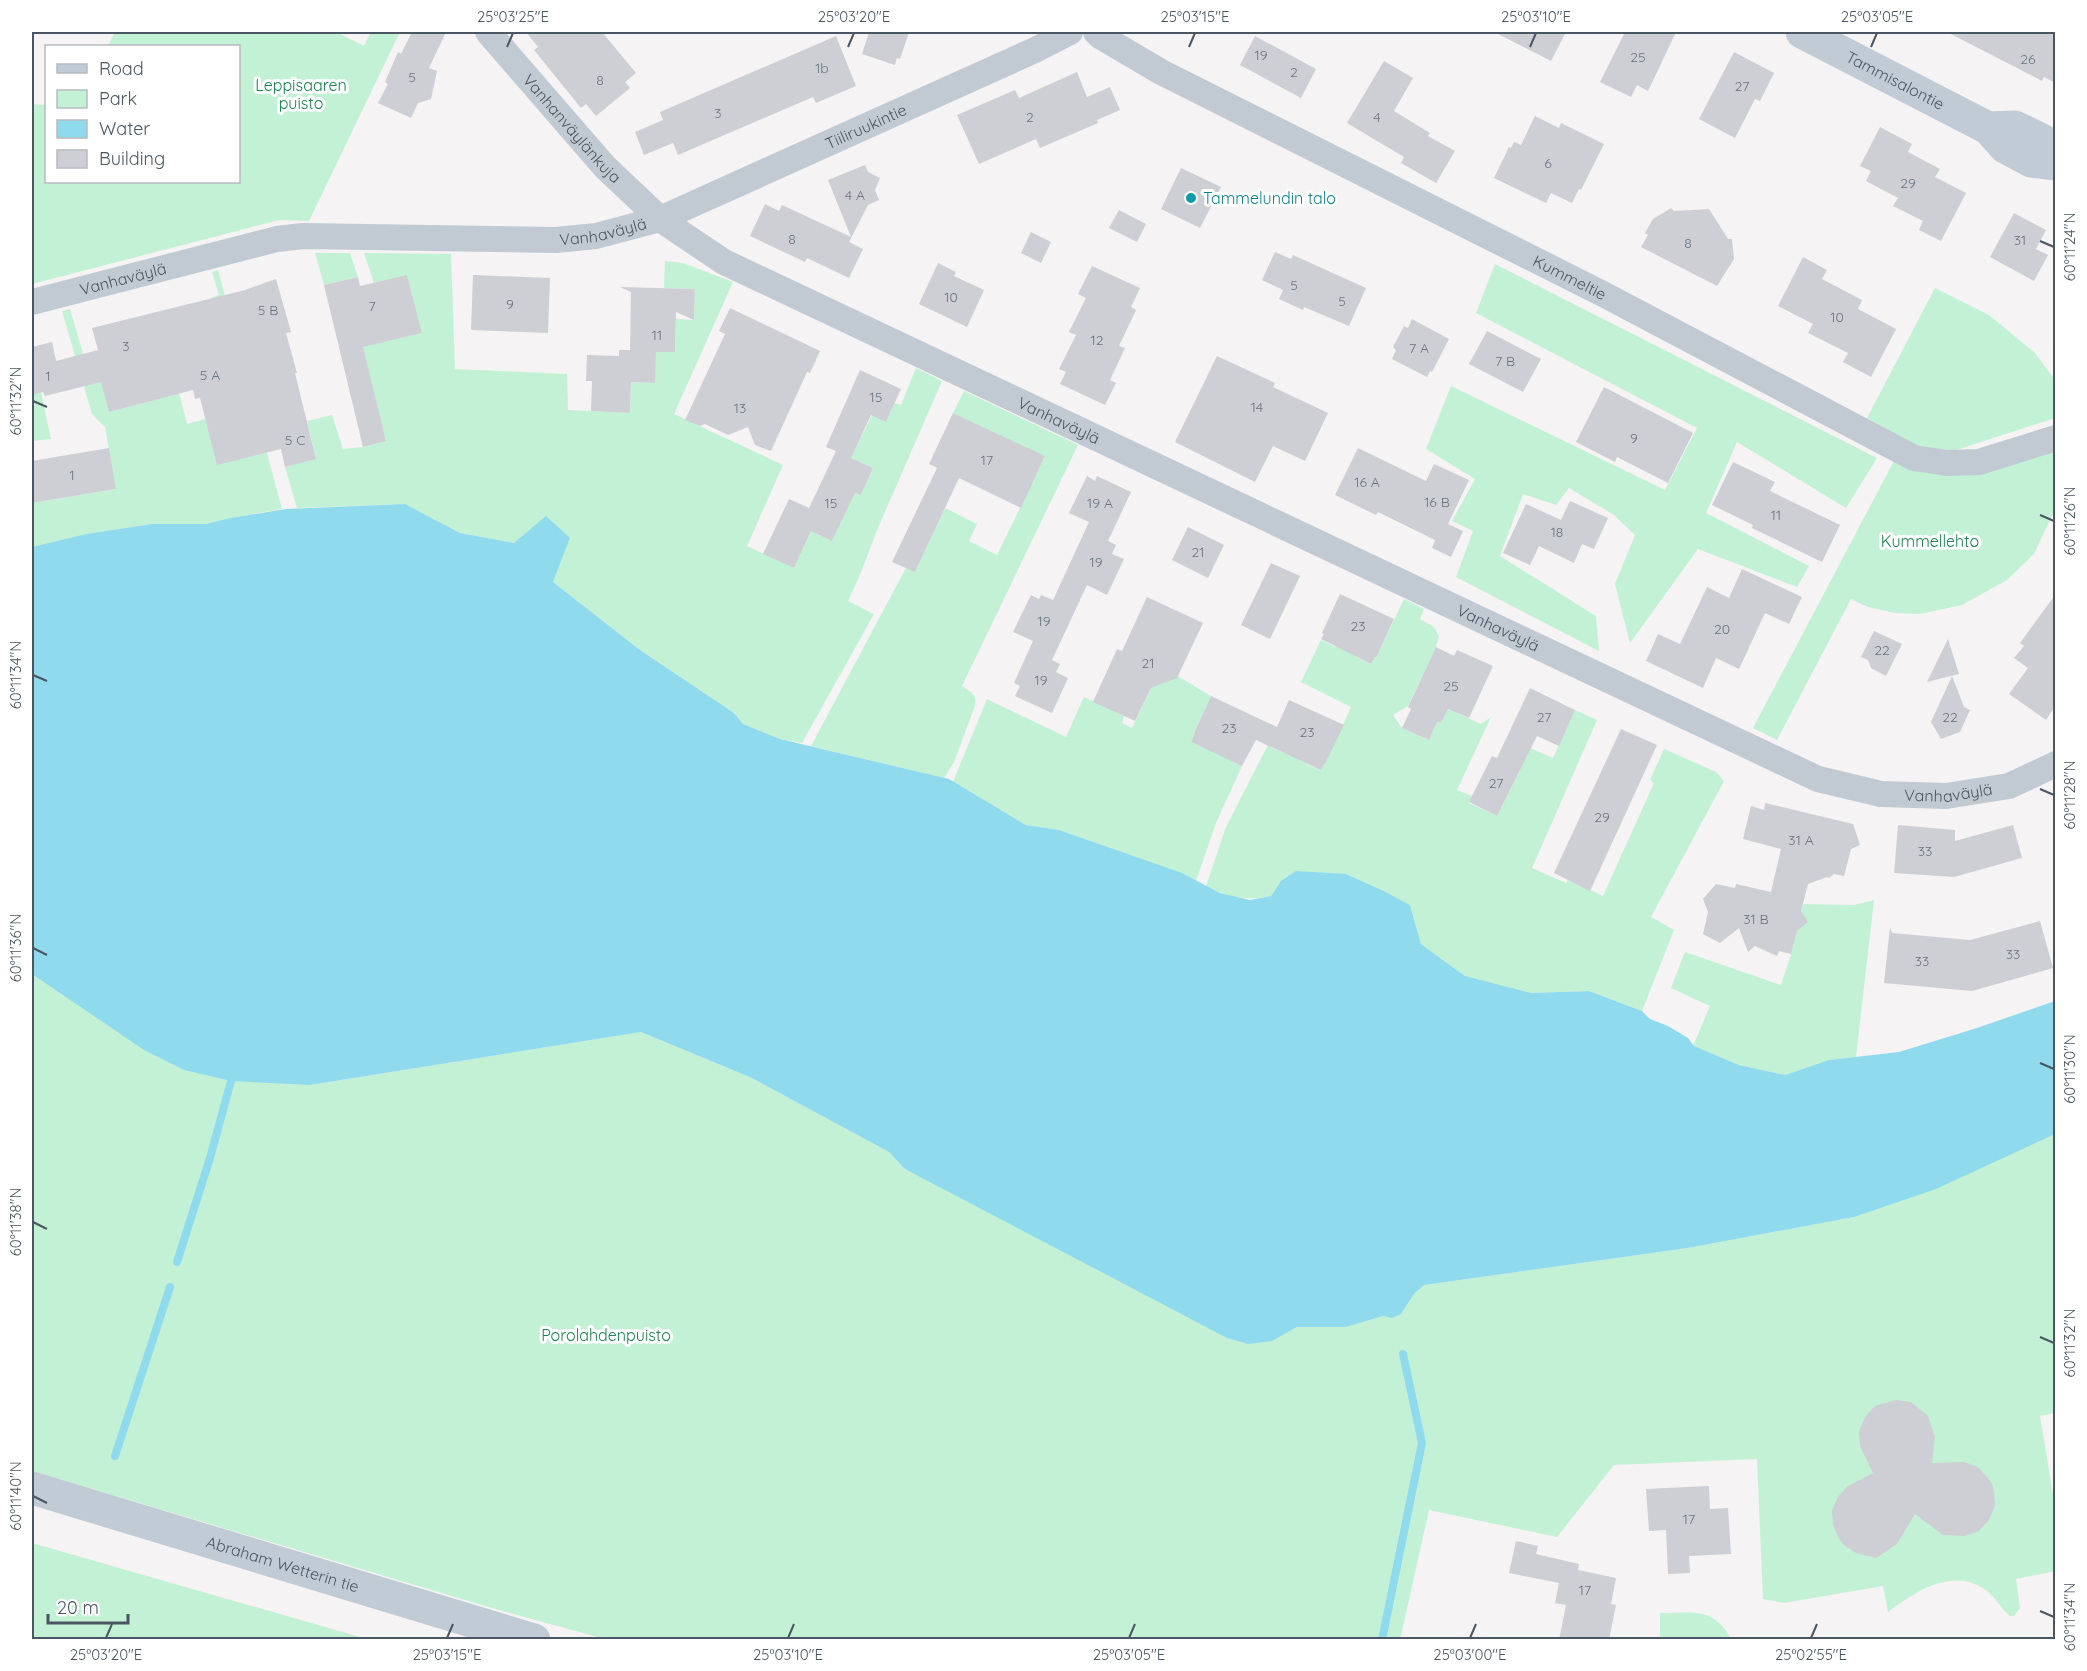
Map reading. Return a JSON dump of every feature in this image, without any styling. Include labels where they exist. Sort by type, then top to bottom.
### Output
[{"type":"street","name":"Vanhanväylänkuja","points":[[488,32],[605,167],[660,219]]},
{"type":"street","name":"Tiiliruukintie","points":[[660,219],[1035,50],[1070,32]]},
{"type":"street","name":"Kummeltie","points":[[1096,32],[1161,72],[1592,289],[1914,458],[1947,463],[1979,462],[2055,438]]},
{"type":"street","name":"Tammisalontie","points":[[1802,32],[1988,128],[2004,147],[2031,161],[2055,162]]},
{"type":"street","name":"Vanhaväylä","points":[[32,302],[277,239],[303,236],[556,240],[596,236],[660,219],[724,262],[1818,779],[1881,794],[1946,796],[2009,786],[2055,764]]},
{"type":"street","name":"Abraham Wetterin tie","points":[[32,1488],[534,1640]]},
{"type":"green space","name":"Leppisaaren puisto","points":[[115,32],[336,32],[364,46],[371,32],[400,32],[309,221],[279,220],[32,284],[32,104],[45,105],[45,183],[240,183],[240,45],[108,45]]},
{"type":"green space","points":[[315,253],[350,253],[358,277],[324,285]]},
{"type":"green space","points":[[364,253],[451,254],[455,369],[567,374],[568,410],[630,413],[631,382],[654,383],[656,352],[675,352],[676,319],[694,320],[695,289],[664,288],[665,261],[683,263],[733,282],[674,414],[783,465],[747,546],[794,568],[811,531],[832,541],[855,493],[861,495],[873,468],[851,458],[872,415],[886,422],[895,403],[901,405],[916,368],[942,381],[848,601],[874,614],[802,743],[780,739],[743,724],[734,713],[640,650],[553,582],[570,538],[514,543],[460,533],[405,504],[297,508],[285,467],[316,458],[307,421],[332,415],[343,449],[386,441],[360,339],[383,320],[388,341],[422,333],[407,276],[374,283]]},
{"type":"green space","points":[[1495,264],[1877,458],[1846,508],[1737,442],[1706,513],[1809,566],[1797,587],[1698,549],[1630,643],[1615,584],[1635,535],[1614,515],[1569,488],[1556,505],[1523,494],[1500,556],[1596,616],[1599,651],[1456,577],[1473,531],[1452,521],[1475,479],[1426,449],[1451,386],[1665,490],[1697,428],[1476,313]]},
{"type":"green space","points":[[218,270],[282,509],[206,524],[152,524],[86,534],[32,547],[32,503],[116,489],[105,427],[92,414],[62,311],[70,309],[91,381],[101,380],[109,412],[179,393],[187,424],[205,419],[251,457],[211,298],[219,295],[212,272]]},
{"type":"green space","points":[[1935,288],[1989,315],[2035,353],[2055,380],[2055,418],[1950,452],[1915,446],[1867,418]]},
{"type":"green space","points":[[964,391],[1078,445],[962,686],[974,696],[975,706],[954,762],[944,778],[811,746],[906,568],[915,572],[945,508],[977,524],[969,541],[997,555],[1045,457],[953,413]]},
{"type":"green space","points":[[41,392],[51,439],[32,441],[32,395]]},
{"type":"green space","name":"Kummellehto","points":[[2055,449],[2055,509],[2034,554],[2007,580],[1962,605],[1920,614],[1895,613],[1868,607],[1851,599],[1777,740],[1753,728],[1895,459]]},
{"type":"green space","points":[[1404,599],[1424,609],[1420,619],[1434,627],[1439,636],[1408,706],[1393,715],[1402,728],[1428,740],[1437,722],[1441,723],[1448,709],[1481,724],[1491,717],[1457,790],[1472,796],[1469,803],[1497,816],[1520,770],[1523,745],[1553,758],[1575,710],[1597,720],[1532,868],[1566,883],[1568,880],[1603,896],[1654,783],[1650,780],[1664,749],[1716,772],[1724,781],[1651,917],[1674,930],[1642,1011],[1589,991],[1532,993],[1533,1007],[1465,976],[1421,944],[1410,905],[1346,874],[1281,881],[1271,896],[1253,898],[1230,896],[1206,886],[1226,827],[1271,739],[1270,747],[1284,753],[1287,749],[1307,759],[1305,763],[1320,770],[1325,764],[1351,707],[1301,682],[1321,640],[1335,647],[1338,643],[1358,653],[1356,657],[1371,664]]},
{"type":"green space","points":[[1174,674],[1211,696],[1191,742],[1206,749],[1208,745],[1228,755],[1227,759],[1242,766],[1216,823],[1196,881],[1180,873],[1059,830],[1026,825],[953,782],[987,699],[1066,737],[1084,697],[1124,716],[1122,723],[1132,728],[1154,682],[1159,685],[1171,680]]},
{"type":"green space","points":[[1874,900],[1856,1057],[1829,1060],[1785,1075],[1739,1065],[1693,1046],[1710,1006],[1671,988],[1685,952],[1781,985],[1803,904],[1854,905]]},
{"type":"green space","name":"Porolahdenpuisto","points":[[32,974],[310,1085],[641,1032],[752,1078],[889,1152],[905,1169],[1272,1341],[1297,1327],[1346,1327],[1383,1316],[1401,1314],[1414,1294],[1424,1285],[1688,1248],[1854,1217],[2055,1134],[2055,1413],[2040,1416],[2055,1507],[2055,1571],[2016,1579],[2020,1608],[2014,1616],[2010,1616],[1987,1591],[1962,1581],[1936,1584],[1911,1596],[1888,1612],[1883,1586],[1784,1603],[1763,1599],[1757,1459],[1614,1465],[1557,1537],[1429,1510],[1400,1640],[605,1639],[492,1608],[32,1471]]},
{"type":"green space","points":[[32,1543],[367,1639],[32,1639]]},
{"type":"green space","points":[[1660,1613],[1692,1613],[1710,1616],[1724,1628],[1731,1639],[1660,1639]]},
{"type":"water","points":[[405,504],[460,533],[514,543],[546,516],[570,538],[553,582],[640,650],[734,713],[743,724],[780,739],[949,779],[1026,825],[1059,830],[1182,873],[1220,893],[1250,900],[1271,896],[1281,881],[1296,871],[1346,874],[1410,905],[1421,944],[1465,976],[1531,993],[1589,991],[1642,1011],[1650,1019],[1688,1038],[1694,1046],[1739,1065],[1785,1075],[1829,1060],[1899,1052],[2055,1001],[2055,1134],[1936,1189],[1854,1217],[1688,1248],[1424,1285],[1414,1294],[1401,1314],[1392,1318],[1383,1316],[1346,1327],[1297,1327],[1272,1341],[1248,1344],[1227,1338],[905,1169],[889,1152],[752,1078],[641,1032],[310,1085],[231,1081],[184,1070],[144,1050],[32,974],[32,547],[86,534],[152,524],[206,524],[286,509]]},
{"type":"building","points":[[412,32],[446,32],[429,68],[437,71],[431,99],[418,103],[411,118],[378,103],[388,84],[385,82],[398,52],[401,54]]},
{"type":"building","points":[[526,32],[602,32],[636,73],[625,82],[630,88],[596,116],[586,104],[581,108],[534,50],[538,47]]},
{"type":"building","points":[[869,32],[909,32],[900,59],[897,58],[895,65],[862,54]]},
{"type":"building","points":[[1494,32],[1566,32],[1551,61]]},
{"type":"building","points":[[1625,32],[1676,32],[1648,91],[1637,85],[1631,97],[1600,82]]},
{"type":"building","points":[[1947,32],[2055,32],[2055,83],[2044,77],[2042,81]]},
{"type":"building","points":[[836,36],[856,86],[816,103],[813,97],[678,155],[673,143],[644,155],[635,132],[663,120],[660,112]]},
{"type":"building","points":[[1255,36],[1316,69],[1301,98],[1240,65]]},
{"type":"building","points":[[1734,52],[1774,73],[1760,101],[1755,99],[1735,138],[1699,119]]},
{"type":"building","points":[[1384,61],[1413,78],[1394,111],[1430,133],[1428,136],[1455,151],[1436,183],[1401,163],[1404,157],[1347,123]]},
{"type":"building","points":[[1077,72],[1087,97],[1110,87],[1120,110],[1097,120],[1098,123],[1040,148],[1036,139],[979,164],[957,115],[1015,90],[1019,98]]},
{"type":"building","points":[[1535,116],[1559,128],[1561,123],[1604,144],[1572,203],[1551,193],[1546,203],[1494,178],[1509,147],[1511,148],[1514,142],[1521,145]]},
{"type":"building","points":[[1880,127],[1912,144],[1908,152],[1940,169],[1935,177],[1966,193],[1941,241],[1919,230],[1923,221],[1893,206],[1898,198],[1866,181],[1871,171],[1860,166]]},
{"type":"building","points":[[865,165],[868,172],[880,178],[875,190],[879,200],[868,205],[849,242],[863,249],[849,278],[807,258],[805,262],[750,236],[765,204],[779,211],[782,205],[851,237],[828,180]]},
{"type":"building","name":"Tammelundin talo","points":[[1181,168],[1221,187],[1200,228],[1161,209]]},
{"type":"building","points":[[1671,208],[1674,211],[1709,209],[1728,239],[1732,239],[1734,259],[1717,286],[1641,247],[1648,235],[1645,233],[1653,219]]},
{"type":"building","points":[[1119,210],[1146,224],[1137,242],[1109,228]]},
{"type":"building","points":[[2014,213],[2046,230],[2036,249],[2048,255],[2034,281],[1990,257]]},
{"type":"building","points":[[1031,232],[1051,242],[1041,263],[1021,253]]},
{"type":"building","points":[[1275,252],[1291,259],[1293,255],[1366,288],[1349,326],[1279,299],[1283,290],[1262,280]]},
{"type":"building","points":[[1803,257],[1827,270],[1822,279],[1862,300],[1858,309],[1896,329],[1871,377],[1843,362],[1848,353],[1808,333],[1813,324],[1778,306]]},
{"type":"building","points":[[938,263],[956,272],[954,276],[984,290],[967,327],[919,304]]},
{"type":"building","points":[[1092,266],[1140,288],[1131,307],[1136,310],[1119,346],[1125,348],[1110,380],[1116,383],[1105,405],[1060,384],[1066,372],[1059,369],[1076,335],[1069,332],[1086,298],[1078,294]]},
{"type":"building","points":[[407,275],[422,333],[363,347],[386,441],[363,447],[324,285],[358,277],[360,286]]},
{"type":"building","points":[[473,275],[550,278],[548,333],[471,330]]},
{"type":"building","points":[[276,279],[291,332],[286,333],[316,459],[285,467],[281,449],[217,465],[200,398],[195,399],[193,390],[109,412],[101,382],[45,396],[43,392],[32,395],[32,347],[52,342],[56,361],[98,350],[92,328],[245,290]]},
{"type":"building","points":[[620,287],[695,289],[694,320],[676,312],[675,352],[656,352],[655,383],[631,382],[630,413],[591,411],[592,381],[586,381],[587,355],[619,356],[619,350],[630,350],[631,292]]},
{"type":"building","points":[[730,308],[820,351],[810,373],[807,372],[771,451],[755,445],[748,427],[728,435],[705,424],[700,426],[685,420],[725,334],[719,331]]},
{"type":"building","points":[[1412,319],[1449,339],[1432,372],[1430,371],[1427,377],[1392,359],[1396,350],[1393,347],[1404,326],[1408,328]]},
{"type":"building","points":[[1487,331],[1541,359],[1523,392],[1469,364]]},
{"type":"building","points":[[1217,356],[1275,383],[1273,387],[1328,413],[1305,461],[1273,446],[1255,482],[1175,442]]},
{"type":"building","points":[[860,370],[901,389],[886,422],[871,415],[851,458],[873,468],[861,495],[855,493],[832,541],[811,531],[794,568],[763,554],[789,499],[809,508],[836,451],[826,447]]},
{"type":"building","points":[[1604,387],[1693,433],[1668,483],[1617,457],[1615,462],[1576,442]]},
{"type":"building","points":[[953,413],[1045,456],[1021,508],[959,478],[915,572],[892,562],[937,468],[929,464]]},
{"type":"building","points":[[109,448],[116,489],[32,503],[32,461]]},
{"type":"building","points":[[1358,448],[1426,481],[1434,464],[1469,480],[1448,524],[1463,531],[1451,557],[1432,548],[1435,540],[1378,512],[1376,515],[1335,495]]},
{"type":"building","points":[[1733,462],[1775,482],[1770,491],[1840,525],[1822,562],[1752,528],[1753,525],[1712,505]]},
{"type":"building","points":[[1087,476],[1095,481],[1097,476],[1131,492],[1108,541],[1116,545],[1112,554],[1124,559],[1107,595],[1087,585],[1052,660],[1060,664],[1056,672],[1068,678],[1052,713],[1015,696],[1020,686],[1014,683],[1033,641],[1013,632],[1031,595],[1039,599],[1041,595],[1053,600],[1089,522],[1069,513]]},
{"type":"building","points":[[1570,501],[1608,518],[1594,549],[1582,544],[1574,563],[1539,546],[1530,565],[1503,553],[1526,504],[1561,520]]},
{"type":"building","points":[[1188,527],[1224,545],[1208,578],[1172,560]]},
{"type":"building","points":[[1271,563],[1300,576],[1270,639],[1241,625]]},
{"type":"building","points":[[1742,569],[1802,597],[1789,624],[1765,613],[1739,669],[1716,658],[1703,688],[1646,661],[1658,634],[1680,644],[1707,587],[1729,598]]},
{"type":"building","points":[[1340,594],[1394,619],[1371,664],[1321,639]]},
{"type":"building","points":[[2055,595],[2055,706],[2046,720],[2009,694],[2028,668],[2014,658],[2024,646],[2020,643]]},
{"type":"building","points":[[1147,597],[1203,623],[1177,678],[1151,688],[1135,721],[1093,702],[1117,649],[1122,651]]},
{"type":"building","points":[[1874,631],[1902,644],[1886,676],[1871,668],[1868,660],[1861,657]]},
{"type":"building","points":[[1948,639],[1959,674],[1927,682]]},
{"type":"building","points":[[1436,647],[1454,656],[1457,650],[1493,666],[1469,718],[1448,709],[1441,723],[1437,722],[1429,740],[1402,728],[1411,709],[1408,707]]},
{"type":"building","points":[[1952,676],[1964,707],[1970,710],[1960,732],[1941,739],[1931,722]]},
{"type":"building","points":[[1530,688],[1575,710],[1559,746],[1537,736],[1497,816],[1469,802],[1492,756],[1497,758]]},
{"type":"building","points":[[1211,696],[1277,727],[1289,700],[1344,725],[1321,770],[1256,740],[1242,766],[1191,742]]},
{"type":"building","points":[[1621,729],[1657,745],[1590,891],[1554,873]]},
{"type":"building","points":[[1765,803],[1853,824],[1860,845],[1851,849],[1844,876],[1834,874],[1829,878],[1808,884],[1801,911],[1808,922],[1797,931],[1791,954],[1779,951],[1777,956],[1755,946],[1748,952],[1739,928],[1720,943],[1703,934],[1708,912],[1703,899],[1716,884],[1735,888],[1736,884],[1771,892],[1781,849],[1743,839],[1751,806],[1764,810]]},
{"type":"building","points":[[1898,825],[1955,830],[1955,841],[2013,825],[2022,858],[1954,877],[1894,873]]},
{"type":"building","points":[[2040,921],[2053,968],[1972,991],[1884,983],[1890,927],[1892,933],[1970,940]]},
{"type":"building","points":[[1896,1400],[1911,1402],[1928,1416],[1935,1437],[1932,1463],[1964,1462],[1978,1467],[1992,1484],[1995,1506],[1989,1520],[1979,1531],[1965,1536],[1943,1535],[1915,1514],[1897,1544],[1876,1558],[1856,1553],[1844,1545],[1833,1525],[1832,1510],[1838,1497],[1848,1486],[1873,1473],[1860,1446],[1859,1431],[1865,1417],[1875,1406]]},
{"type":"building","points":[[1709,1486],[1710,1509],[1728,1508],[1731,1554],[1689,1556],[1690,1573],[1668,1574],[1666,1530],[1649,1531],[1646,1489]]},
{"type":"building","points":[[1516,1541],[1538,1546],[1536,1554],[1579,1564],[1578,1570],[1616,1578],[1611,1604],[1616,1605],[1609,1640],[1559,1640],[1566,1605],[1555,1603],[1559,1583],[1509,1573]]},
{"type":"waterway","points":[[177,1262],[210,1158],[231,1081]]},
{"type":"waterway","points":[[115,1456],[170,1287]]},
{"type":"waterway","points":[[1382,1640],[1422,1443],[1403,1354]]},
{"type":"place","name":"Tammelundin talo","points":[[1191,198]]}]
